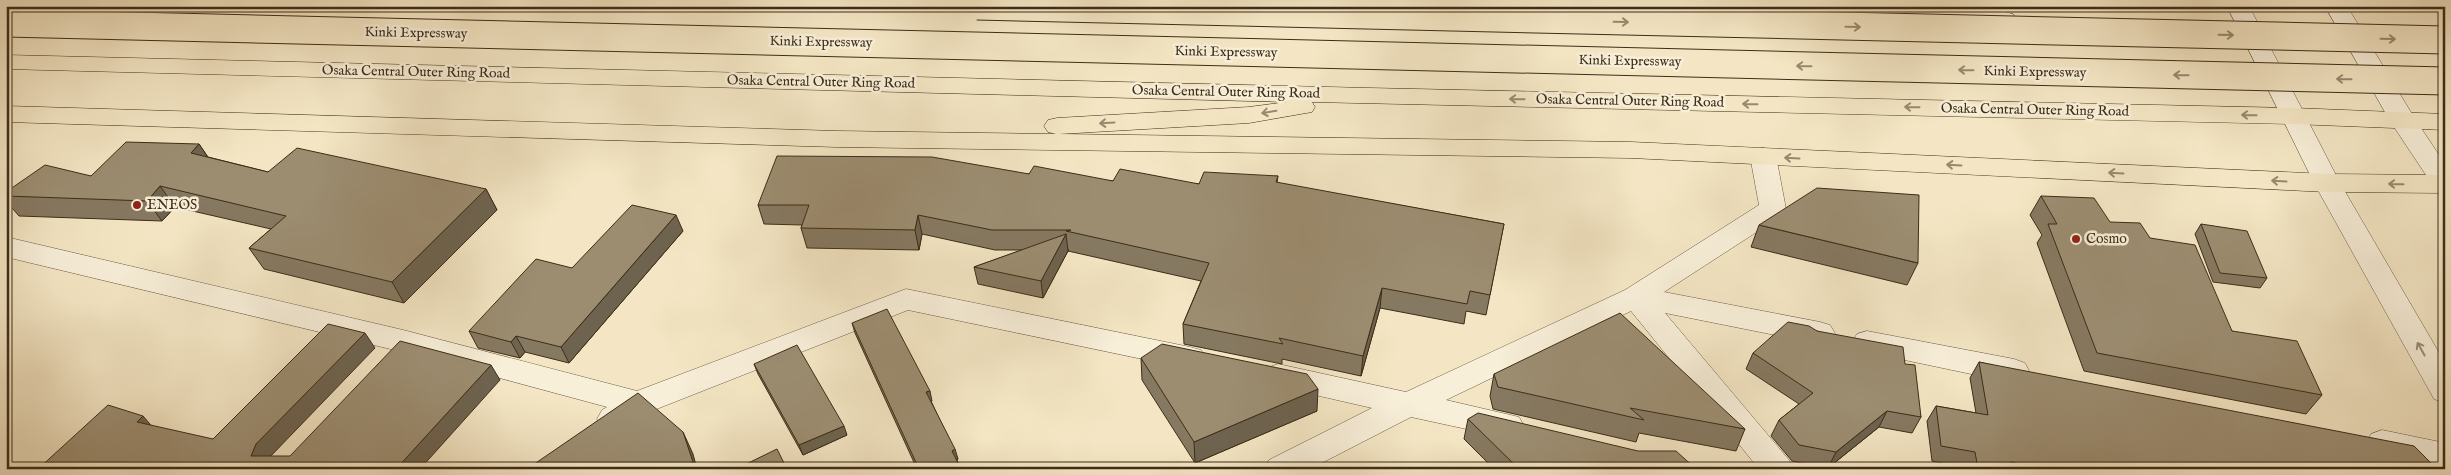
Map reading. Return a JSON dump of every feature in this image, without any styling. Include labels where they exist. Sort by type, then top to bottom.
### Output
[{"type":"main road","points":[[977,6],[2445,40]]},
{"type":"main road","points":[[1855,6],[1993,18],[2128,33]]},
{"type":"main road","name":"Kinki Expressway","points":[[6,23],[2445,81]]},
{"type":"main road","name":"Osaka Central Outer Ring Road","points":[[6,62],[1369,96],[2293,116],[2445,122]]},
{"type":"main road","points":[[837,140],[1249,116],[1369,96]]},
{"type":"main road","points":[[6,114],[837,140],[1631,150],[2327,183],[2445,184]]},
{"type":"street","points":[[2238,6],[2327,183],[2445,391]]},
{"type":"street","points":[[2336,6],[2403,121],[2445,184]]},
{"type":"street","points":[[1280,469],[1409,404],[1635,297],[1773,209],[1764,156]]},
{"type":"street","points":[[6,247],[393,352],[638,403]]},
{"type":"street","points":[[1635,297],[2043,377]]},
{"type":"street","points":[[1635,297],[1778,469]]},
{"type":"street","points":[[589,436],[638,403],[906,299],[1216,363]]},
{"type":"street","points":[[1254,371],[1535,433]]},
{"type":"street","points":[[2354,438],[2445,456]]},
{"type":"building","points":[[126,142],[199,144],[191,153],[268,172],[297,148],[486,189],[392,282],[249,248],[286,216],[160,186],[147,201],[6,196],[6,192],[45,165],[91,176]]},
{"type":"building","points":[[777,156],[932,157],[1029,174],[1034,166],[1113,181],[1120,169],[1199,184],[1204,172],[1278,176],[1276,182],[1504,224],[1490,295],[1470,291],[1467,304],[1382,288],[1363,356],[1279,338],[1283,344],[1183,324],[1209,263],[1066,231],[1071,230],[992,230],[918,215],[915,230],[801,228],[809,205],[758,205]]},
{"type":"building","points":[[1817,188],[1919,195],[1918,263],[1759,225]]},
{"type":"building","points":[[2041,196],[2094,198],[2110,222],[2140,223],[2150,238],[2195,245],[2232,331],[2297,341],[2322,395],[2097,353],[2048,224],[2057,224]]},
{"type":"building","points":[[632,205],[676,215],[561,347],[516,336],[511,342],[469,331],[536,259],[572,268]]},
{"type":"building","points":[[2201,224],[2247,231],[2267,278],[2220,273]]},
{"type":"building","points":[[1066,234],[1041,281],[974,267]]},
{"type":"building","points":[[887,309],[930,391],[926,392],[955,449],[952,451],[961,469],[919,469],[852,323]]},
{"type":"building","points":[[1620,313],[1745,429],[1630,408],[1644,420],[1498,387],[1494,374]]},
{"type":"building","points":[[1788,322],[1809,326],[1817,331],[1903,347],[1905,364],[1915,365],[1921,417],[1887,411],[1836,452],[1799,445],[1779,420],[1813,393],[1753,353]]},
{"type":"building","points":[[328,324],[365,333],[256,444],[251,456],[290,456],[400,341],[491,365],[396,469],[38,469],[108,405],[143,416],[137,422],[213,439]]},
{"type":"building","points":[[1162,344],[1307,374],[1318,389],[1194,442],[1141,358]]},
{"type":"building","points":[[797,345],[844,426],[799,445],[754,364]]},
{"type":"building","points":[[1979,362],[2414,446],[2437,469],[2046,469],[2011,462],[2012,469],[1978,469],[1975,452],[1941,446],[1936,406],[1988,415]]},
{"type":"building","points":[[638,393],[683,432],[693,462],[683,469],[527,469]]},
{"type":"building","points":[[1478,413],[1638,451],[1676,451],[1696,469],[1519,469],[1468,419]]},
{"type":"building","points":[[777,449],[787,469],[736,469]]},
{"type":"place","name":"ENEOS","points":[[137,205]]},
{"type":"place","name":"Cosmo","points":[[2076,239]]}]
